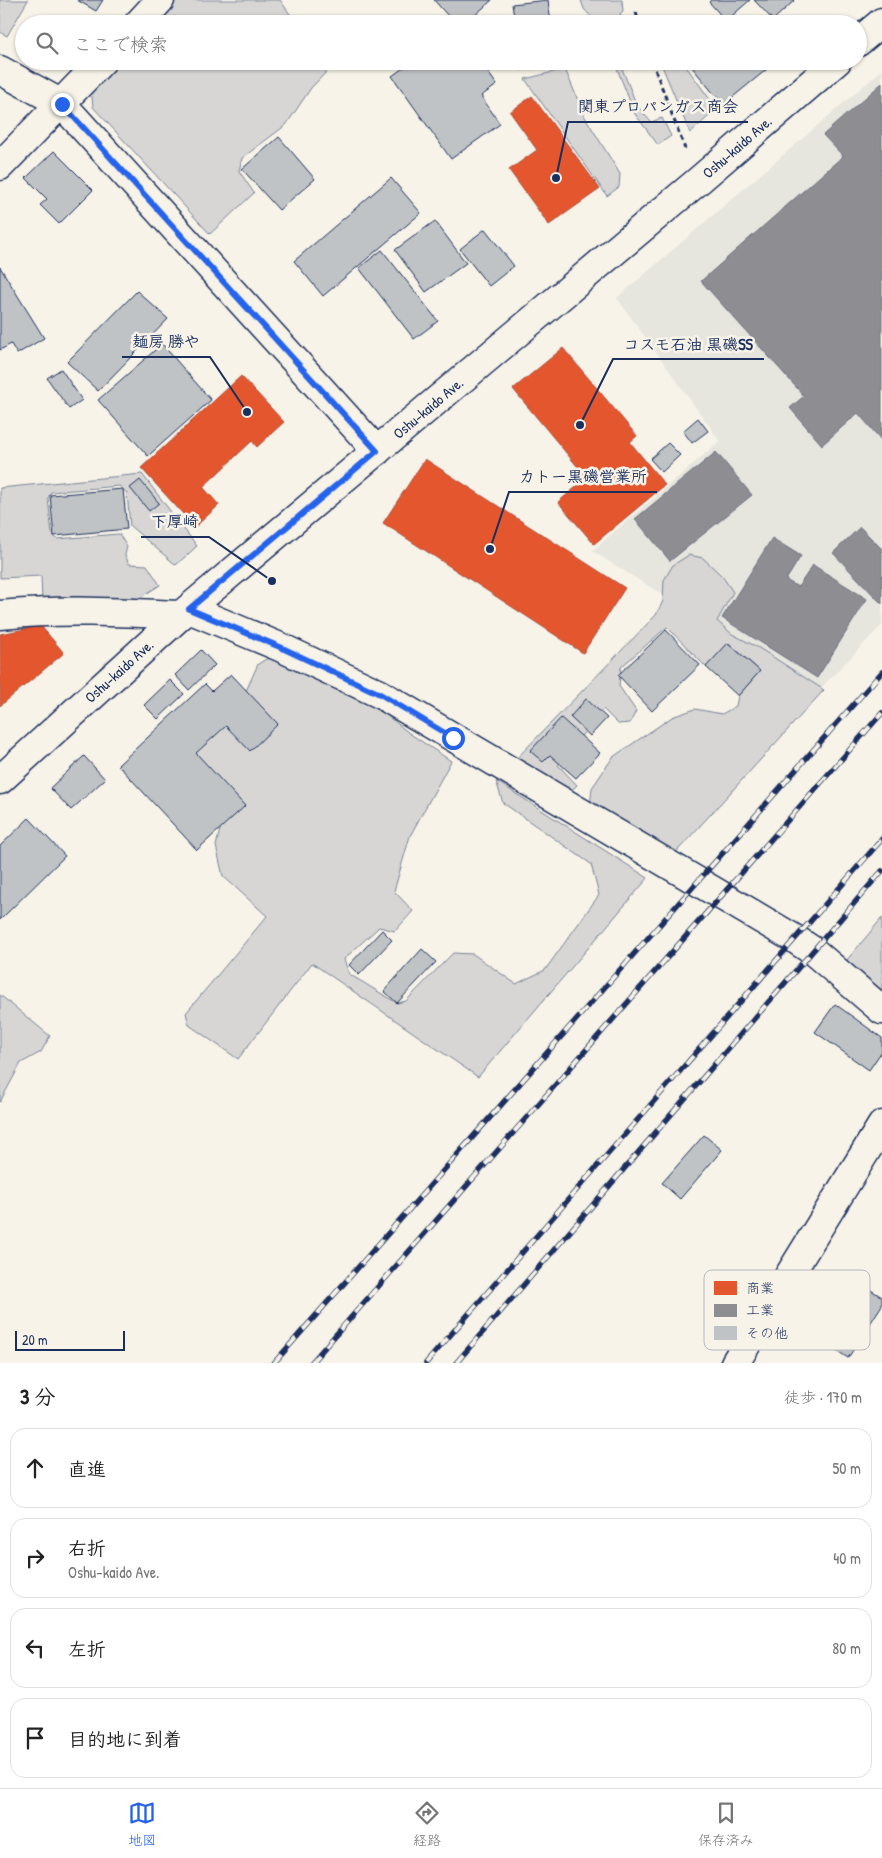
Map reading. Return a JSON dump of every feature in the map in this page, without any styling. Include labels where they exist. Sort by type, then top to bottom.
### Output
[{"type":"street","points":[[146,15],[160,0]]},
{"type":"street","points":[[867,34],[882,22]]},
{"type":"street","points":[[0,70],[62,104],[377,451]]},
{"type":"street","points":[[0,166],[94,70]]},
{"type":"street","name":"Oshu-kaido Ave.","points":[[0,780],[185,612],[697,182],[826,70]]},
{"type":"street","points":[[0,615],[34,612],[185,612],[280,647],[380,694],[795,939],[882,1010]]},
{"type":"street","points":[[792,1270],[882,1125]]},
{"type":"street","points":[[735,1363],[743,1350]]},
{"type":"path","points":[[655,70],[697,182]]},
{"type":"shaded area","points":[[0,0],[28,0],[19,15],[15,15],[15,22],[7,36],[0,32]]},
{"type":"shaded area","points":[[177,0],[280,0],[291,15],[163,15]]},
{"type":"shaded area","points":[[581,0],[622,0],[623,11],[620,15],[590,15],[584,9]]},
{"type":"shaded area","points":[[108,70],[328,70],[311,88],[286,125],[242,158],[239,171],[254,193],[210,234],[93,107],[91,88]]},
{"type":"shaded area","points":[[565,70],[585,117],[620,174],[619,187],[607,196],[525,79]]},
{"type":"shaded area","points":[[618,70],[623,70],[637,106],[651,122],[662,118],[671,136],[658,145],[635,114]]},
{"type":"shaded area","points":[[664,70],[689,70],[717,109],[690,133]]},
{"type":"shaded area","points":[[882,70],[882,625],[818,691],[592,551],[720,441],[617,298]]},
{"type":"shaded area","points":[[142,474],[197,546],[176,565],[130,526],[127,493],[119,486],[51,492],[48,498],[52,534],[57,539],[119,534],[127,547],[125,555],[129,564],[147,565],[160,585],[138,599],[42,601],[41,576],[0,578],[0,488]]},
{"type":"shaded area","points":[[689,555],[703,558],[722,576],[733,592],[717,621],[732,634],[759,648],[824,690],[668,861],[590,807],[592,788],[613,757],[672,717],[695,709],[722,714],[736,706],[738,696],[760,671],[729,643],[706,667],[667,627],[621,667],[619,686],[636,711],[630,723],[618,724],[603,709],[558,765],[577,785],[568,794],[514,761],[656,615],[663,601],[664,580],[673,565]]},
{"type":"shaded area","points":[[271,656],[353,693],[451,761],[410,836],[394,891],[413,911],[395,931],[379,927],[344,959],[349,974],[397,1003],[406,1001],[453,953],[473,954],[516,984],[545,970],[599,895],[591,864],[503,803],[496,781],[648,878],[478,1077],[312,963],[238,1059],[189,1025],[186,1013],[267,916],[223,876],[216,846],[225,809],[189,778],[198,727],[242,700],[258,664]]},
{"type":"shaded area","points":[[882,918],[882,1003],[836,973]]},
{"type":"shaded area","points":[[0,995],[50,1036],[41,1052],[21,1063],[0,1102]]},
{"type":"building: 商業","points":[[532,96],[600,189],[549,225],[509,170],[537,150],[510,112]]},
{"type":"building: 商業","points":[[563,348],[637,436],[630,442],[665,485],[594,544],[558,502],[587,478],[513,389]]},
{"type":"building: 商業","points":[[241,376],[284,422],[257,447],[252,441],[203,487],[219,505],[195,527],[141,468]]},
{"type":"building: 商業","points":[[425,459],[625,588],[583,653],[383,523]]},
{"type":"building: 商業","points":[[41,626],[64,653],[0,706],[0,634]]},
{"type":"building: 工業","points":[[882,83],[882,441],[858,413],[822,445],[790,408],[804,396],[701,281],[843,156],[823,135]]},
{"type":"building: 工業","points":[[716,452],[752,495],[670,561],[635,519]]},
{"type":"building: 工業","points":[[860,527],[882,549],[882,604],[833,553]]},
{"type":"building: 工業","points":[[772,538],[801,556],[786,580],[798,587],[813,565],[867,599],[817,678],[722,618]]},
{"type":"building: その他","points":[[77,0],[103,0],[96,11]]},
{"type":"building: その他","points":[[434,0],[492,0],[475,15],[447,15]]},
{"type":"building: その他","points":[[548,0],[550,15],[514,15],[512,4]]},
{"type":"building: その他","points":[[711,0],[750,0],[733,15],[721,15],[709,2]]},
{"type":"building: その他","points":[[754,0],[795,0],[778,15],[768,15]]},
{"type":"building: その他","points":[[400,70],[486,70],[497,85],[481,96],[500,124],[451,159],[392,76]]},
{"type":"building: その他","points":[[694,70],[766,70],[723,105]]},
{"type":"building: その他","points":[[279,137],[315,179],[279,210],[242,169]]},
{"type":"building: その他","points":[[54,151],[93,190],[59,224],[40,205],[47,199],[26,178]]},
{"type":"building: その他","points":[[391,178],[421,213],[323,296],[294,261]]},
{"type":"building: その他","points":[[435,221],[466,263],[426,292],[395,250]]},
{"type":"building: その他","points":[[485,229],[514,266],[489,286],[460,249]]},
{"type":"building: その他","points":[[382,250],[438,321],[414,339],[359,268]]},
{"type":"building: その他","points":[[0,267],[44,338],[17,354],[11,344],[0,350]]},
{"type":"building: その他","points":[[137,291],[168,319],[98,391],[67,362]]},
{"type":"building: その他","points":[[162,344],[211,400],[148,456],[98,400]]},
{"type":"building: その他","points":[[61,369],[82,400],[69,409],[47,378]]},
{"type":"building: その他","points":[[698,418],[708,431],[692,443],[683,431]]},
{"type":"building: その他","points":[[668,443],[680,455],[662,472],[650,459]]},
{"type":"building: その他","points":[[140,480],[159,503],[149,511],[130,488]]},
{"type":"building: その他","points":[[123,489],[127,529],[54,536],[50,495]]},
{"type":"building: その他","points":[[666,630],[700,665],[652,711],[618,675]]},
{"type":"building: その他","points":[[728,643],[760,671],[738,696],[706,667]]},
{"type":"building: その他","points":[[201,650],[215,665],[189,690],[175,675]]},
{"type":"building: その他","points":[[231,674],[278,724],[250,751],[226,726],[196,753],[245,806],[197,850],[118,765],[205,684],[212,691]]},
{"type":"building: その他","points":[[170,680],[184,694],[158,719],[144,705]]},
{"type":"building: その他","points":[[586,699],[607,718],[590,736],[570,717]]},
{"type":"building: その他","points":[[561,718],[600,753],[576,778],[550,755],[543,762],[530,751]]},
{"type":"building: その他","points":[[84,756],[105,779],[71,810],[50,788]]},
{"type":"building: その他","points":[[29,818],[65,856],[0,920],[0,846]]},
{"type":"building: その他","points":[[382,930],[392,940],[359,975],[349,965]]},
{"type":"building: その他","points":[[422,949],[436,962],[397,1003],[384,991]]},
{"type":"building: その他","points":[[835,1004],[882,1038],[882,1051],[869,1070],[815,1032]]},
{"type":"building: その他","points":[[704,1135],[722,1150],[680,1199],[662,1183]]},
{"type":"building: その他","points":[[870,1290],[882,1297],[882,1305],[870,1324]]},
{"type":"building: その他","points":[[836,1350],[853,1350],[848,1358]]},
{"type":"railway","points":[[274,1363],[882,672]]},
{"type":"railway","points":[[311,1363],[882,713]]},
{"type":"railway","points":[[426,1363],[882,839]]},
{"type":"railway","points":[[456,1363],[882,871]]},
{"type":"place","name":"関東プロパンガス商会","points":[[556,178]]},
{"type":"place","name":"麺房 勝や","points":[[247,412]]},
{"type":"place","name":"コスモ石油 黒磯SS","points":[[580,425]]},
{"type":"place","name":"カトー黒磯営業所","points":[[490,549]]},
{"type":"place","name":"下厚崎","points":[[272,581]]},
{"type":"route","points":[[62,104],[377,451],[189,609],[280,647],[380,694],[453,738]]}]
